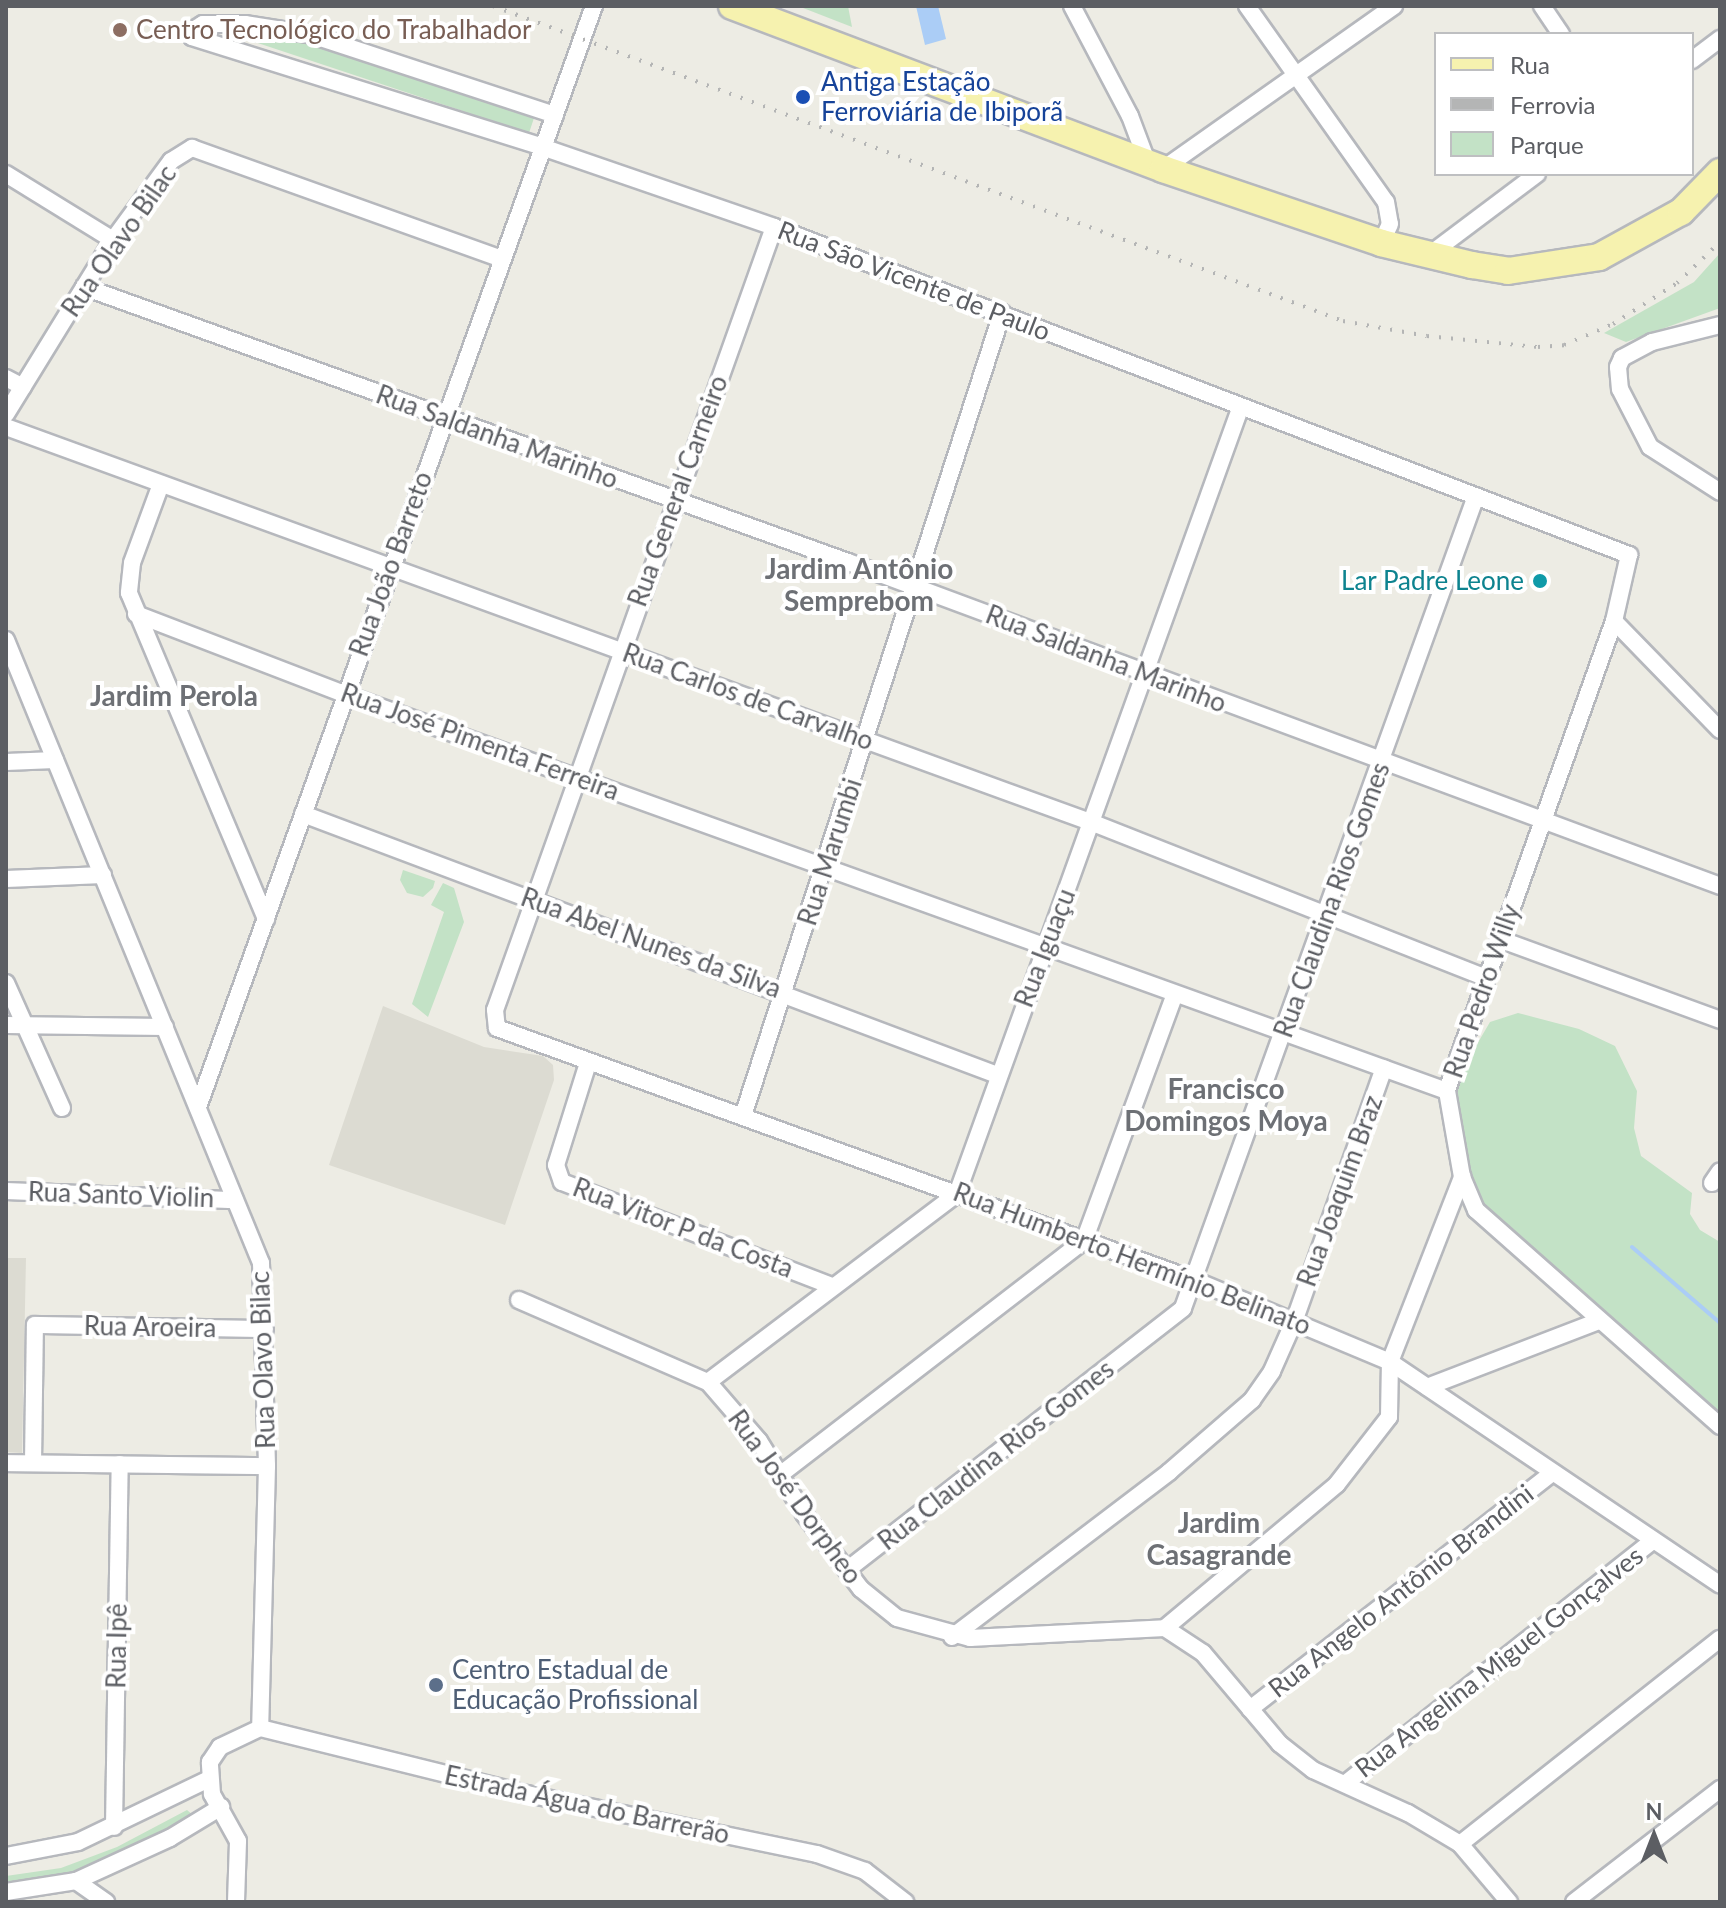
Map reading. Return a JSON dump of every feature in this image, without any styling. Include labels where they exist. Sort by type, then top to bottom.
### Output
[{"type":"main road","points":[[732,6],[1156,166],[1381,243],[1508,271],[1599,257],[1681,212],[1720,172]]},
{"type":"street","points":[[590,14],[605,6]]},
{"type":"street","points":[[1072,6],[1156,166],[1295,77],[1394,6]]},
{"type":"street","points":[[1247,6],[1386,202],[1390,224],[1381,243]]},
{"type":"street","points":[[1542,6],[1560,32]]},
{"type":"street","name":"Rua João Barreto","points":[[198,1107],[590,14]]},
{"type":"street","name":"Rua São Vicente de Paulo","points":[[555,115],[308,34],[245,24],[203,24],[193,29],[192,37],[542,147],[774,227],[1630,558]]},
{"type":"street","points":[[1694,58],[1720,39]]},
{"type":"street","name":"Rua Olavo Bilac","points":[[6,414],[113,240],[171,161],[192,148],[500,258]]},
{"type":"street","points":[[6,174],[113,240]]},
{"type":"street","points":[[1429,255],[1534,176]]},
{"type":"street","name":"Rua General Carneiro","points":[[497,1028],[495,1010],[620,651],[774,227]]},
{"type":"street","name":"Rua Saldanha Marinho","points":[[84,287],[912,586],[1720,886]]},
{"type":"street","name":"Rua Marumbi","points":[[743,1116],[827,866],[912,586],[1002,313]]},
{"type":"street","points":[[1720,325],[1652,342],[1622,358],[1618,367],[1620,389],[1650,447],[1720,492]]},
{"type":"street","points":[[6,378],[23,387]]},
{"type":"street","name":"Rua Iguaçu","points":[[957,1194],[997,1075],[1093,823],[1240,409]]},
{"type":"street","name":"Rua Carlos de Carvalho","points":[[6,427],[1093,823],[1486,978]]},
{"type":"street","points":[[161,484],[132,563],[129,593],[266,919]]},
{"type":"street","name":"Rua Claudina Rios Gomes","points":[[847,1570],[1172,1319],[1194,1280],[1476,496]]},
{"type":"street","name":"Rua Pedro Willy","points":[[1630,558],[1614,621],[1447,1091],[1462,1177],[1476,1210],[1720,1426]]},
{"type":"street","name":"Rua José Pimenta Ferreira","points":[[136,614],[344,694],[827,866],[1045,949],[1285,1031],[1447,1091]]},
{"type":"street","points":[[1614,621],[1720,730]]},
{"type":"street","name":"Rua Olavo Bilac","points":[[6,640],[261,1263],[267,1466],[260,1728]]},
{"type":"street","points":[[6,762],[55,760]]},
{"type":"street","name":"Rua Abel Nunes da Silva","points":[[303,814],[785,992],[997,1075]]},
{"type":"street","points":[[6,879],[103,875]]},
{"type":"street","points":[[1499,939],[1720,1020]]},
{"type":"street","points":[[6,983],[62,1108]]},
{"type":"street","points":[[781,1474],[1084,1241],[1175,994]]},
{"type":"street","points":[[6,1025],[165,1027]]},
{"type":"street","name":"Rua Humberto Hermínio Belinato","points":[[497,1028],[1194,1280],[1295,1319],[1390,1362],[1720,1585]]},
{"type":"street","name":"Rua Vitor P da Costa","points":[[588,1063],[556,1165],[562,1182],[831,1286]]},
{"type":"street","name":"Rua Joaquim Braz","points":[[952,1637],[1169,1472],[1252,1400],[1272,1371],[1295,1319],[1384,1068]]},
{"type":"street","points":[[1462,1177],[1390,1362],[1393,1408],[1349,1472],[1165,1628],[1203,1653],[1280,1744],[1313,1770],[1346,1783],[1460,1844],[1509,1902]]},
{"type":"street","name":"Rua Santo Violin","points":[[6,1191],[235,1200]]},
{"type":"street","points":[[708,1382],[831,1286],[957,1194]]},
{"type":"street","name":"Rua José Dorpheo","points":[[519,1300],[708,1382],[781,1474],[861,1589],[897,1618],[952,1637],[1165,1628]]},
{"type":"street","points":[[1427,1387],[1599,1321]]},
{"type":"street","name":"Rua Aroeira","points":[[33,1463],[35,1325],[265,1329]]},
{"type":"street","points":[[6,1463],[267,1466]]},
{"type":"street","name":"Rua Ipê","points":[[114,1827],[120,1464]]},
{"type":"street","name":"Rua Angelo Antônio Brandini","points":[[1250,1709],[1552,1473]]},
{"type":"street","name":"Rua Angelina Miguel Gonçalves","points":[[1346,1783],[1652,1541]]},
{"type":"street","points":[[1460,1844],[1720,1639]]},
{"type":"street","points":[[236,1902],[238,1841],[209,1779],[210,1762],[220,1747],[260,1728]]},
{"type":"street","name":"Estrada Água do Barrerão","points":[[260,1728],[512,1790],[817,1854],[865,1871],[905,1902]]},
{"type":"street","points":[[6,1856],[78,1842],[209,1779]]},
{"type":"street","points":[[1574,1902],[1720,1789]]},
{"type":"street","points":[[6,1892],[76,1881],[170,1838],[221,1807]]},
{"type":"street","points":[[76,1881],[106,1902]]},
{"type":"shaded area","points":[[383,1006],[484,1047],[543,1056],[553,1065],[554,1080],[505,1225],[329,1165]]},
{"type":"shaded area","points":[[6,1258],[26,1258],[22,1453],[6,1452]]},
{"type":"green space","points":[[798,6],[848,6],[852,27]]},
{"type":"green space","points":[[222,31],[278,32],[536,112],[529,133]]},
{"type":"green space","points":[[1720,253],[1720,308],[1626,342],[1604,333],[1694,282]]},
{"type":"green space","points":[[403,870],[435,881],[433,888],[423,897],[407,893],[400,880]]},
{"type":"green space","points":[[443,883],[454,888],[464,922],[428,1017],[412,1004],[444,912],[431,905]]},
{"type":"green space","points":[[1518,1013],[1579,1029],[1615,1046],[1637,1091],[1634,1128],[1641,1156],[1692,1193],[1690,1214],[1700,1230],[1720,1242],[1720,1418],[1477,1208],[1449,1092],[1490,1022]]},
{"type":"green space","points":[[187,1810],[194,1816],[117,1859],[62,1878],[6,1886],[6,1876],[61,1868],[117,1847]]},
{"type":"water","points":[[916,6],[938,6],[946,39],[925,45]]},
{"type":"waterway","points":[[1632,1247],[1720,1323]]},
{"type":"railway","points":[[493,6],[1343,321],[1427,336],[1538,347],[1564,345],[1613,324],[1677,283],[1720,242]]},
{"type":"place","name":"Centro Tecnológico do Trabalhador","points":[[120,30]]},
{"type":"place","name":"Antiga Estação Ferroviária de Ibiporã","points":[[803,97]]},
{"type":"place","name":"Lar Padre Leone","points":[[1540,581]]},
{"type":"place","name":"Centro Estadual de Educação Profissional","points":[[436,1685]]},
{"type":"district","name":"Jardim Antônio Semprebom","points":[[859,584]]},
{"type":"district","name":"Jardim Perola","points":[[174,695]]},
{"type":"district","name":"Francisco Domingos Moya","points":[[1226,1104]]},
{"type":"district","name":"Jardim Casagrande","points":[[1219,1538]]}]
